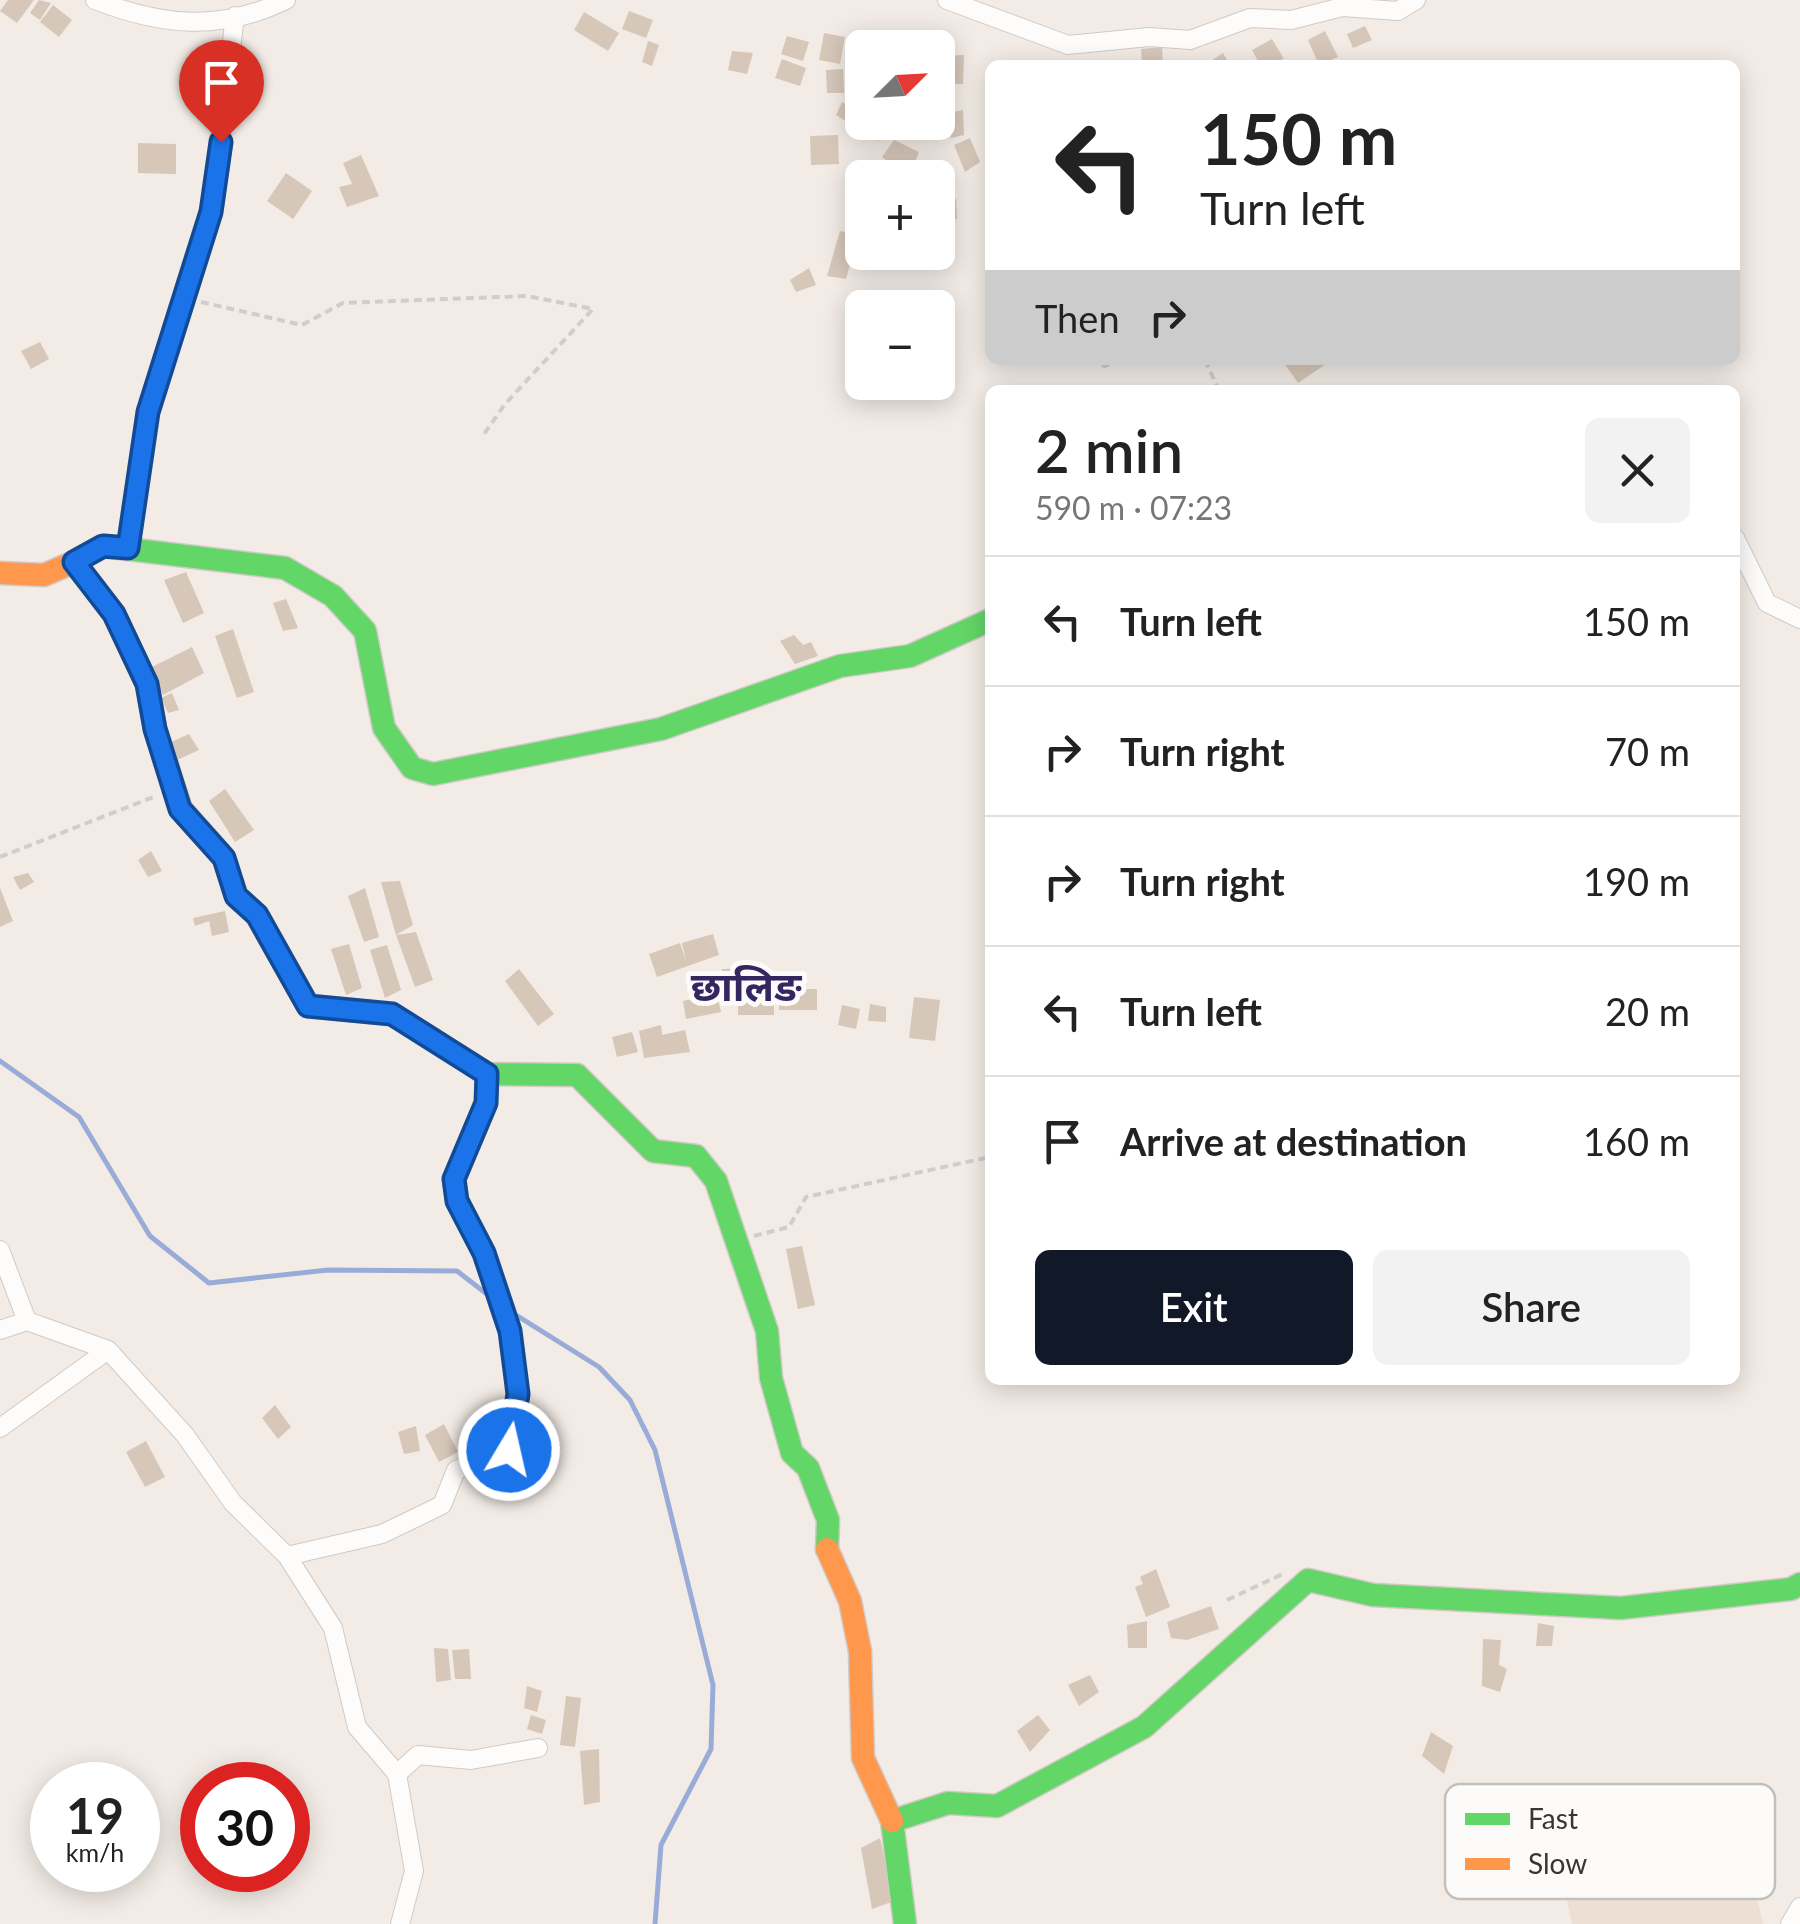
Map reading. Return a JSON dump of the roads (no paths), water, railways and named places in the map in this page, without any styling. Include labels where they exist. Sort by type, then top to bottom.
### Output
[{"type":"street","points":[[96,0],[146,20],[208,22],[286,0]]},
{"type":"street","points":[[947,0],[1068,46],[1149,37],[1190,40],[1250,18],[1292,20],[1342,7],[1398,11],[1416,0]]},
{"type":"street","points":[[128,548],[148,412],[211,212],[235,16]]},
{"type":"street","points":[[0,573],[44,575],[103,546],[286,568],[334,596],[365,630],[384,728],[412,768],[433,774],[661,729],[840,666],[910,656],[985,622]]},
{"type":"street","points":[[1740,548],[1767,603],[1800,619]]},
{"type":"street","points":[[74,562],[114,614],[147,684],[155,729],[180,809],[224,858],[236,896],[257,915],[308,1006],[392,1014],[487,1074],[578,1076],[653,1151],[696,1156],[716,1181],[767,1331],[771,1378],[792,1453],[808,1468],[828,1520],[825,1545],[850,1601],[860,1652],[862,1758],[892,1821],[892,1854],[905,1924]]},
{"type":"street","points":[[288,1556],[382,1534],[442,1505],[456,1470],[509,1450],[518,1394],[510,1331],[498,1290],[457,1201],[454,1179],[486,1103],[487,1074]]},
{"type":"street","points":[[0,1250],[26,1321]]},
{"type":"street","points":[[0,1330],[26,1321],[108,1350],[185,1435],[234,1504],[288,1556],[333,1628],[357,1727],[397,1774],[414,1872],[400,1924]]},
{"type":"street","points":[[0,1428],[108,1350]]},
{"type":"street","points":[[892,1821],[948,1803],[997,1806],[1144,1727],[1308,1580],[1373,1595],[1512,1599],[1621,1608],[1791,1589],[1800,1584]]},
{"type":"street","points":[[397,1774],[418,1755],[471,1760],[538,1748]]},
{"type":"street","points":[[1790,1924],[1800,1907]]},
{"type":"waterway","points":[[0,1061],[79,1117],[150,1236],[209,1283],[328,1270],[457,1271],[492,1298]]},
{"type":"waterway","points":[[508,1310],[599,1367],[630,1400],[655,1450],[713,1685],[711,1749],[661,1845],[655,1924]]},
{"type":"district","name":"छालिङ","points":[[746,986]]}]
